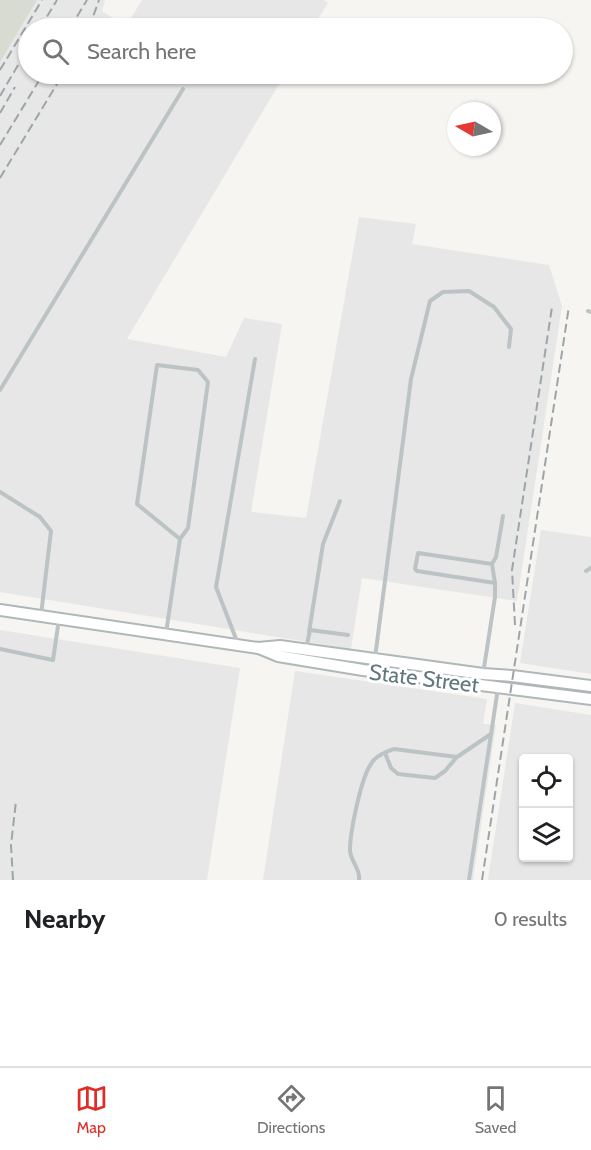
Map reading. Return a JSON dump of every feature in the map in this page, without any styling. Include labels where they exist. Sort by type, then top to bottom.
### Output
[{"type":"street","name":"State Street","points":[[0,610],[258,648],[278,656],[363,670],[591,699]]},
{"type":"street","name":"State Street","points":[[258,648],[280,646],[483,675],[512,676],[591,686]]},
{"type":"lane","points":[[0,390],[183,89]]},
{"type":"lane","points":[[375,659],[411,379],[430,301],[442,292],[469,291],[494,307],[511,329],[509,347]]},
{"type":"lane","points":[[238,645],[216,587],[255,359]]},
{"type":"lane","points":[[166,634],[180,538],[188,528],[208,382],[198,370],[158,365],[137,504],[180,538]]},
{"type":"lane","points":[[0,492],[40,517],[51,531],[40,616]]},
{"type":"lane","points":[[306,649],[323,544],[340,501]]},
{"type":"lane","points":[[483,675],[495,597],[492,564],[496,557],[502,516]]},
{"type":"lane","points":[[492,564],[418,553],[415,569],[495,583]]},
{"type":"lane","points":[[586,571],[591,568]]},
{"type":"lane","points":[[0,649],[53,660],[59,618]]},
{"type":"lane","points":[[309,632],[313,630],[348,635]]},
{"type":"lane","points":[[469,880],[498,687]]},
{"type":"lane","points":[[384,753],[391,768],[398,774],[435,778],[445,771],[457,757],[490,734]]},
{"type":"lane","points":[[359,880],[360,874],[350,852],[361,784],[371,762],[394,749],[457,757]]},
{"type":"shaded area","points":[[0,0],[37,0],[26,18],[18,18],[18,32],[0,62]]},
{"type":"shaded area","points":[[37,0],[105,0],[102,11],[113,18],[26,18]]},
{"type":"shaded area","points":[[142,0],[324,0],[328,3],[318,18],[131,18]]},
{"type":"shaded area","points":[[18,32],[18,84],[279,84],[127,339],[226,357],[244,318],[282,324],[251,512],[306,518],[359,217],[416,224],[412,244],[549,265],[562,306],[517,601],[362,578],[351,649],[0,592],[0,62]]},
{"type":"shaded area","points":[[541,530],[591,537],[591,674],[520,663]]},
{"type":"shaded area","points":[[0,630],[240,668],[207,880],[0,880]]},
{"type":"shaded area","points":[[295,671],[487,699],[483,724],[496,725],[473,880],[263,880]]},
{"type":"shaded area","points":[[515,703],[591,715],[591,880],[488,880]]},
{"type":"railway","points":[[31,18],[42,0]]},
{"type":"railway","points":[[46,18],[57,0]]},
{"type":"railway","points":[[76,18],[87,0]]},
{"type":"railway","points":[[93,18],[99,0]]},
{"type":"railway","points":[[0,70],[18,40]]},
{"type":"railway","points":[[0,96],[18,65]]},
{"type":"railway","points":[[0,145],[37,84]]},
{"type":"railway","points":[[0,178],[57,84]]},
{"type":"railway","points":[[0,113],[15,87]]},
{"type":"railway","points":[[482,880],[569,306]]},
{"type":"railway","points":[[515,625],[512,570],[552,307]]},
{"type":"railway","points":[[13,880],[11,845],[16,801]]}]
